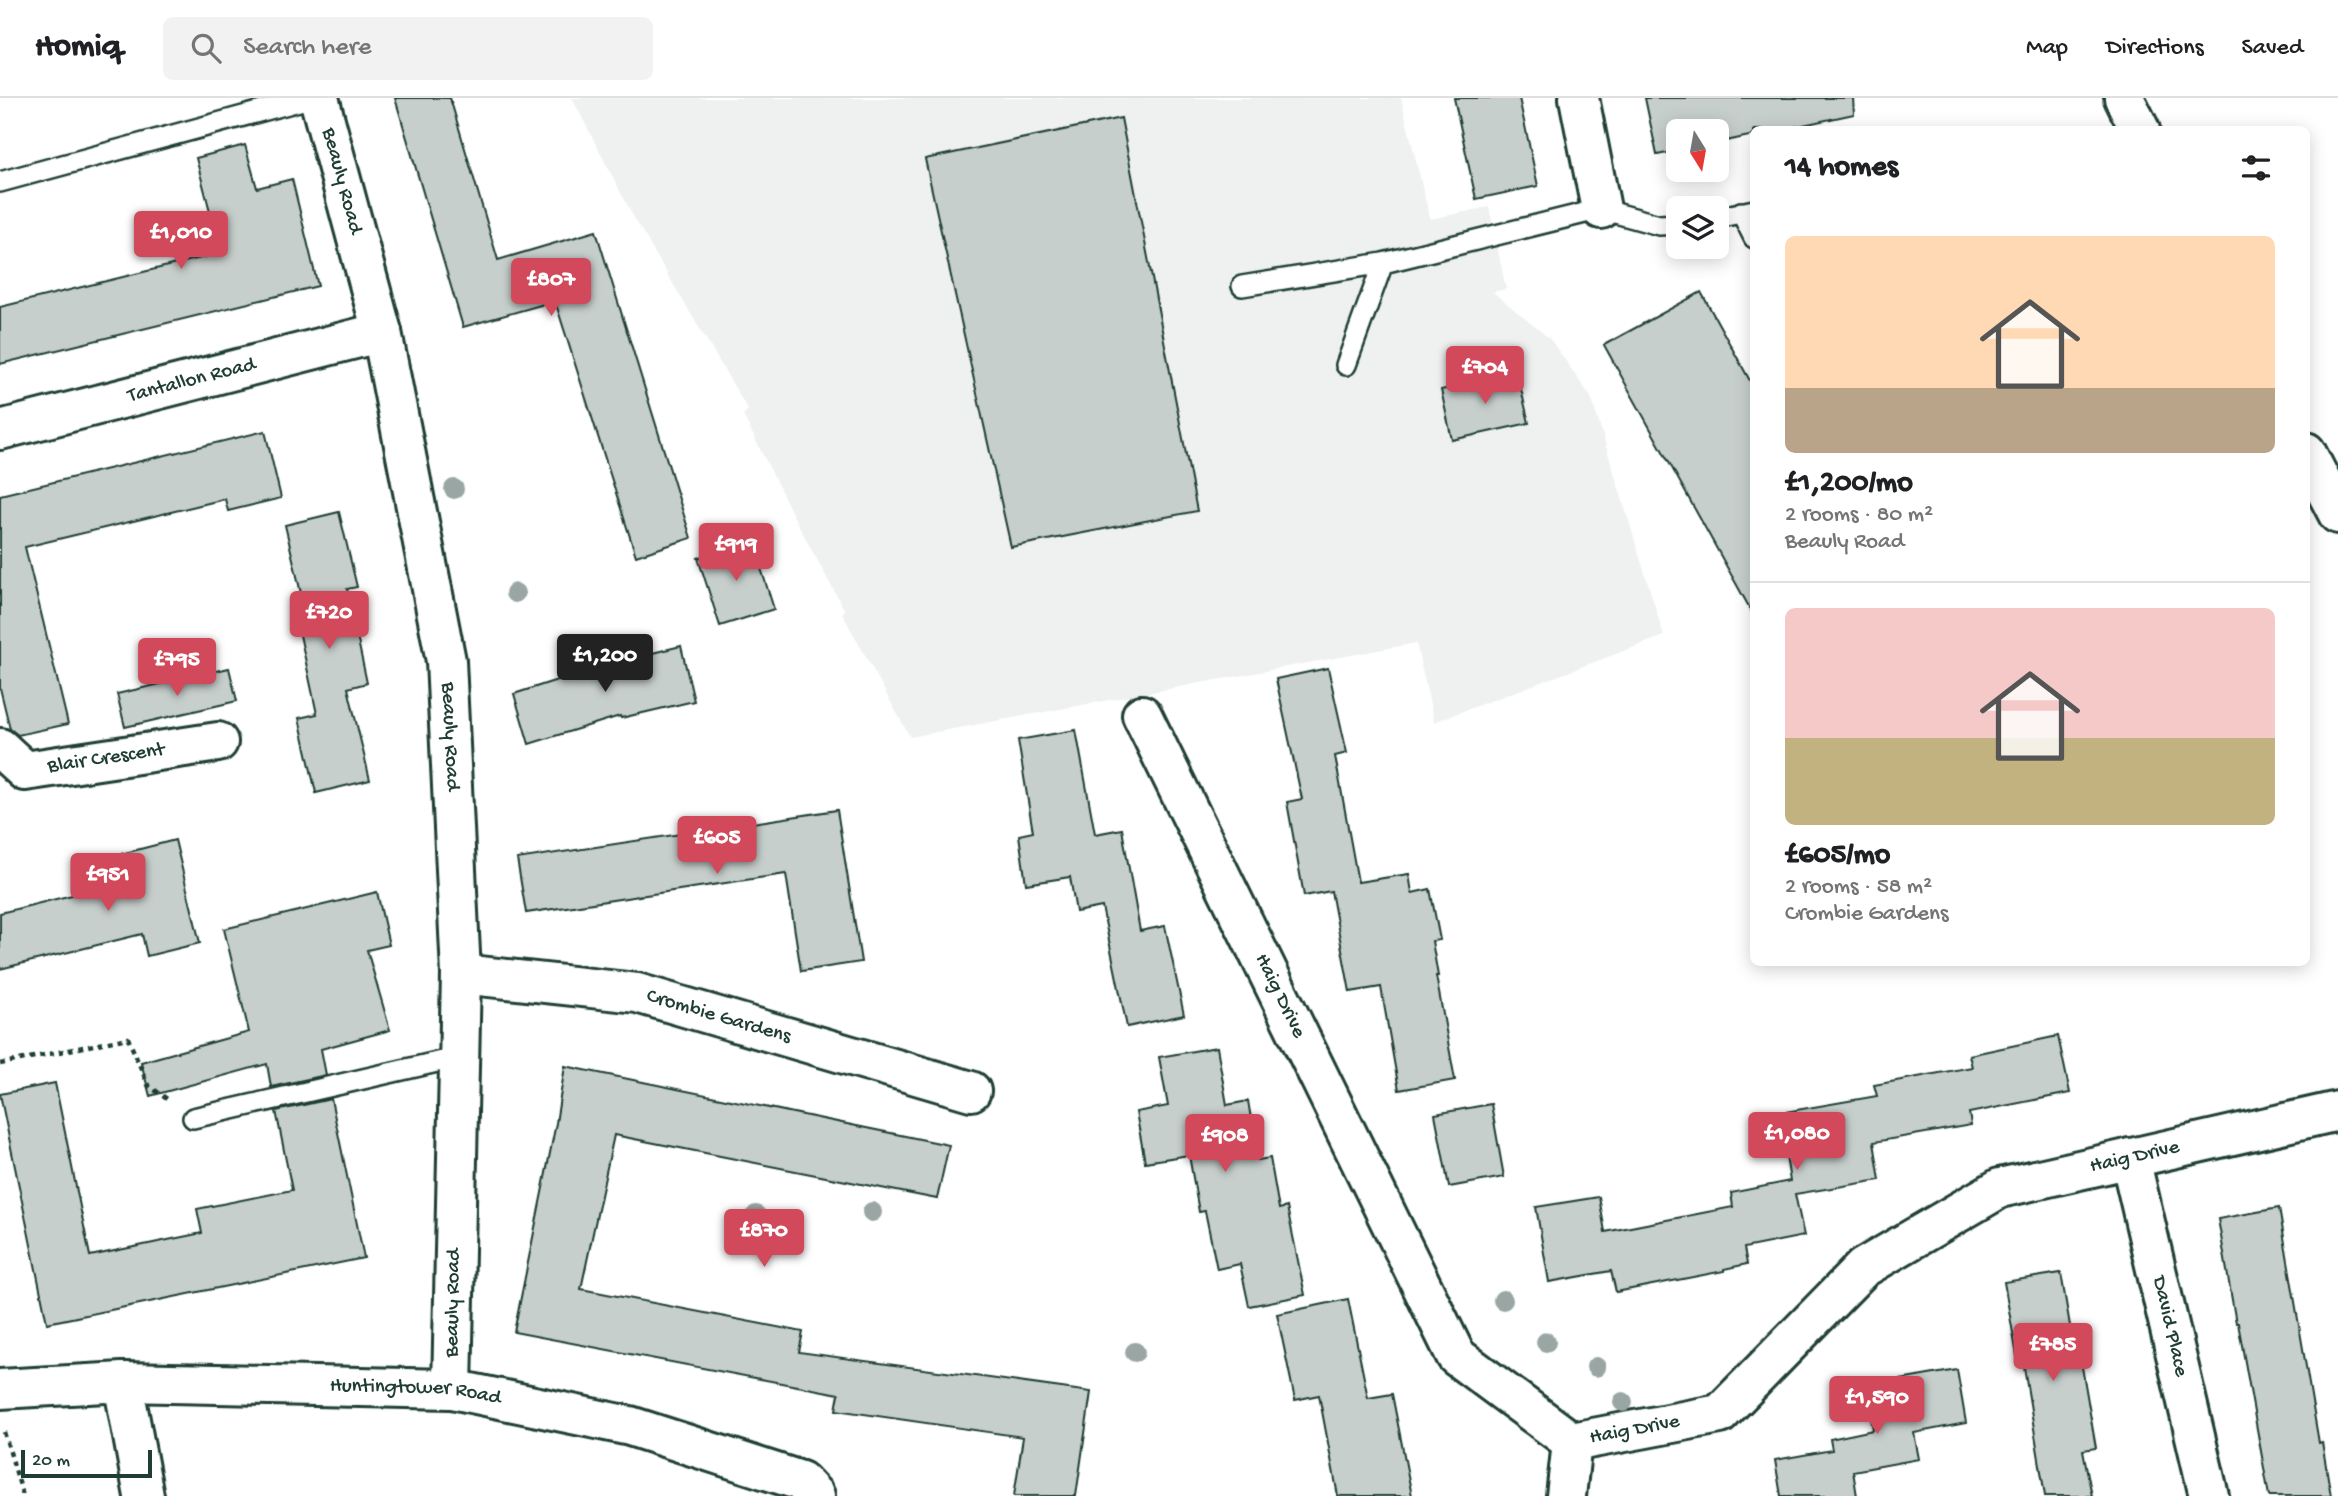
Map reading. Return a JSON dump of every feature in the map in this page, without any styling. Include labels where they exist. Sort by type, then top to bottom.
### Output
[{"type":"street","name":"Beauly Road","points":[[319,98],[382,332],[446,661],[461,974],[452,1390]]},
{"type":"street","points":[[1579,98],[1601,209]]},
{"type":"street","points":[[2124,98],[2138,126]]},
{"type":"street","name":"Tantallon Road","points":[[0,430],[382,332]]},
{"type":"street","points":[[2310,461],[2338,514]]},
{"type":"street","name":"Haig Drive","points":[[1142,715],[1456,1356],[1572,1442],[1720,1414],[1863,1268],[2000,1188],[2338,1111]]},
{"type":"street","name":"Blair Crescent","points":[[0,748],[25,771],[218,742]]},
{"type":"street","name":"Crombie Gardens","points":[[461,974],[637,993],[971,1091]]},
{"type":"street","name":"David Place","points":[[2130,1158],[2209,1496]]},
{"type":"street","points":[[123,1382],[144,1496]]},
{"type":"street","name":"Huntingtower Road","points":[[0,1389],[123,1382],[452,1390],[630,1426],[801,1481],[815,1496]]},
{"type":"street","points":[[1566,1496],[1572,1442]]},
{"type":"lane","points":[[0,182],[310,98]]},
{"type":"lane","points":[[1242,286],[1383,262],[1601,209],[1666,225]]},
{"type":"lane","points":[[1729,215],[1747,211]]},
{"type":"lane","points":[[1346,365],[1383,262]]},
{"type":"lane","points":[[193,1118],[459,1057]]},
{"type":"path","points":[[0,1064],[128,1038],[148,1085],[193,1118]]},
{"type":"path","points":[[4,1430],[23,1496]]},
{"type":"shaded area","points":[[572,98],[1401,98],[1430,219],[1489,207],[1506,289],[1493,292],[1550,339],[1591,397],[1664,636],[1434,722],[1416,643],[910,737],[842,613],[845,611],[743,415],[748,410],[634,218]]},
{"type":"building","points":[[395,98],[450,98],[498,260],[596,231],[691,538],[636,556],[555,301],[463,327]]},
{"type":"building","points":[[1454,98],[1519,98],[1538,186],[1476,199]]},
{"type":"building","points":[[1645,98],[1853,98],[1854,114],[1798,126],[1750,126],[1750,136],[1729,140],[1729,119],[1666,119],[1666,153],[1657,155]]},
{"type":"building","points":[[1121,118],[1197,511],[1011,547],[925,159]]},
{"type":"building","points":[[245,145],[257,188],[292,179],[318,286],[0,364],[0,307],[221,253],[196,158]]},
{"type":"building","points":[[1701,292],[1750,381],[1750,609],[1604,345]]},
{"type":"building","points":[[1517,372],[1529,423],[1452,440],[1441,390]]},
{"type":"building","points":[[265,431],[281,498],[228,511],[225,499],[25,547],[68,724],[18,735],[10,729],[0,688],[0,495]]},
{"type":"building","points":[[339,512],[357,587],[347,589],[367,683],[348,688],[370,780],[316,793],[299,718],[317,714],[297,621],[307,619],[285,525]]},
{"type":"building","points":[[752,540],[774,609],[720,626],[698,558]]},
{"type":"building","points":[[681,646],[694,701],[621,718],[620,716],[529,744],[514,694],[607,664]]},
{"type":"building","points":[[229,668],[237,701],[125,727],[117,694]]},
{"type":"building","points":[[1328,668],[1347,753],[1335,756],[1358,882],[1409,874],[1412,893],[1430,889],[1440,940],[1432,941],[1436,976],[1455,1080],[1399,1090],[1381,987],[1350,992],[1331,891],[1304,896],[1287,802],[1302,799],[1276,679]]},
{"type":"building","points":[[1076,730],[1095,834],[1122,829],[1140,931],[1165,926],[1184,1015],[1127,1027],[1102,907],[1076,912],[1070,877],[1026,884],[1019,835],[1033,832],[1018,740]]},
{"type":"building","points":[[837,810],[861,962],[801,971],[786,874],[526,913],[517,859]]},
{"type":"building","points":[[175,840],[200,943],[147,956],[142,934],[0,969],[0,913],[124,882],[117,855]]},
{"type":"building","points":[[377,892],[389,945],[367,950],[390,1030],[321,1049],[326,1075],[271,1087],[267,1064],[150,1096],[141,1062],[249,1032],[224,929]]},
{"type":"building","points":[[2058,1036],[2070,1093],[1969,1113],[1971,1125],[1874,1142],[1880,1180],[1795,1194],[1804,1236],[1744,1248],[1747,1264],[1616,1292],[1611,1271],[1549,1282],[1536,1207],[1599,1197],[1605,1232],[1733,1207],[1731,1193],[1790,1181],[1779,1113],[1877,1096],[1874,1085],[1972,1067],[1969,1055]]},
{"type":"building","points":[[1217,1047],[1227,1105],[1248,1101],[1258,1160],[1270,1158],[1279,1209],[1287,1207],[1305,1295],[1249,1306],[1240,1264],[1217,1269],[1205,1211],[1199,1212],[1189,1155],[1145,1162],[1136,1112],[1168,1106],[1159,1057]]},
{"type":"building","points":[[565,1066],[949,1145],[937,1199],[614,1135],[581,1289],[803,1332],[799,1352],[1091,1392],[1076,1496],[1014,1496],[1023,1437],[836,1410],[839,1394],[514,1332]]},
{"type":"building","points":[[55,1083],[90,1256],[202,1233],[197,1209],[292,1190],[276,1111],[331,1099],[364,1258],[47,1323],[0,1094]]},
{"type":"building","points":[[1491,1104],[1504,1177],[1449,1187],[1435,1114]]},
{"type":"building","points":[[2279,1208],[2319,1443],[2322,1442],[2331,1496],[2269,1496],[2236,1323],[2218,1219]]},
{"type":"building","points":[[2061,1273],[2076,1361],[2081,1361],[2096,1448],[2083,1450],[2092,1496],[2045,1496],[2022,1355],[2017,1356],[2004,1282]]},
{"type":"building","points":[[1348,1299],[1368,1398],[1392,1394],[1412,1496],[1338,1496],[1319,1395],[1295,1400],[1277,1314]]},
{"type":"building","points":[[1957,1370],[1966,1423],[1914,1433],[1919,1459],[1853,1471],[1857,1496],[1781,1496],[1775,1460],[1832,1450],[1830,1439],[1873,1430],[1866,1386]]}]
